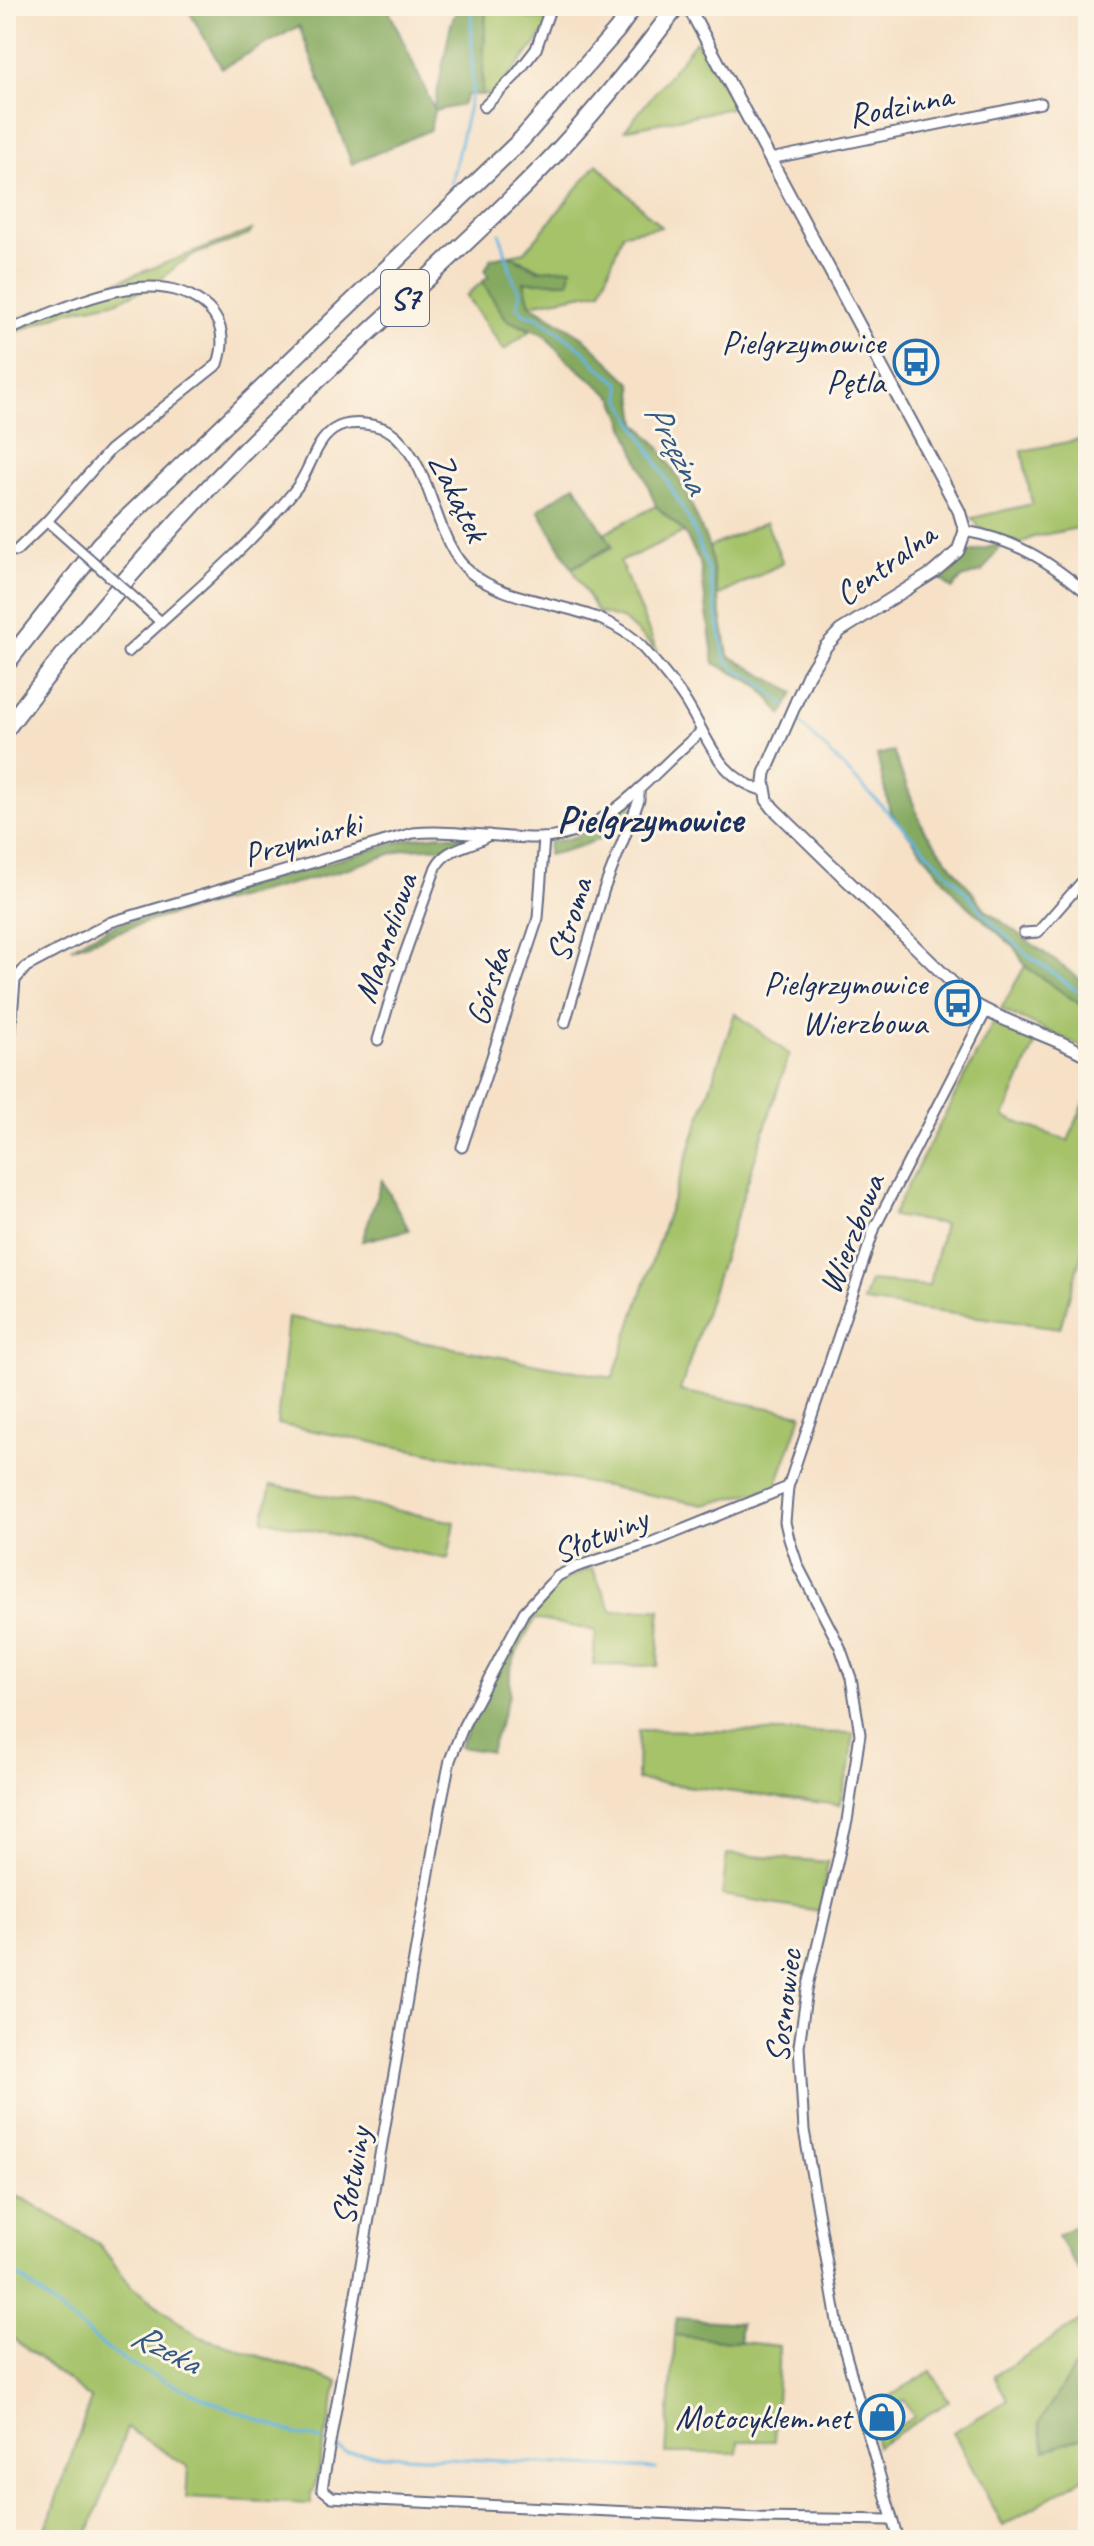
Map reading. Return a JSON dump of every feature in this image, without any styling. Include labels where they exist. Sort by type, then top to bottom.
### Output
[{"type":"highway","name":"S7","points":[[6,664],[100,544],[521,140],[617,30],[634,6]]},
{"type":"highway","name":"S7","points":[[6,729],[70,645],[134,569],[242,453],[537,173],[631,68],[677,6]]},
{"type":"street","points":[[484,107],[536,49],[551,6]]},
{"type":"street","name":"Centralna","points":[[688,6],[959,511],[965,531],[958,551],[934,572],[840,631],[826,646],[808,675],[765,773],[765,791]]},
{"type":"street","name":"Rodzinna","points":[[770,159],[1041,103]]},
{"type":"street","points":[[6,331],[121,288],[147,285],[167,288],[199,300],[214,314],[223,332],[218,364],[110,450],[16,551]]},
{"type":"street","name":"Zakątek","points":[[128,652],[211,577],[296,490],[319,446],[335,429],[367,423],[394,434],[406,447],[423,473],[449,542],[461,564],[475,576],[497,587],[593,617],[632,636],[684,699],[701,732],[733,777],[765,791]]},
{"type":"street","points":[[47,521],[161,622]]},
{"type":"street","points":[[965,531],[1010,542],[1057,568],[1088,594]]},
{"type":"street","name":"Przymiarki","points":[[6,1091],[15,980],[26,967],[97,928],[413,833],[562,836],[590,826],[639,789],[701,732]]},
{"type":"street","name":"Stroma","points":[[565,1023],[604,889],[636,808],[639,789]]},
{"type":"street","points":[[765,791],[767,800],[783,819],[964,996],[986,1011],[1058,1039],[1088,1056]]},
{"type":"street","name":"Magnoliowa","points":[[378,1040],[398,973],[440,860],[447,853],[479,842],[489,835]]},
{"type":"street","name":"Górska","points":[[462,1147],[538,918],[544,838]]},
{"type":"street","points":[[1024,933],[1038,932],[1088,875]]},
{"type":"street","name":"Wierzbowa","points":[[788,1487],[875,1227],[986,1011]]},
{"type":"street","name":"Sosnowiec","points":[[788,1487],[785,1522],[789,1539],[798,1566],[844,1658],[851,1678],[860,1734],[847,1821],[807,1990],[799,2046],[804,2130],[838,2327],[898,2540]]},
{"type":"street","name":"Słotwiny","points":[[788,1487],[558,1576],[524,1612],[464,1725],[450,1760],[440,1809],[322,2489],[332,2497],[376,2500],[759,2518],[892,2520]]},
{"type":"green space","points":[[186,6],[387,6],[434,109],[451,24],[458,6],[486,6],[482,95],[467,95],[462,105],[434,111],[430,130],[352,164],[299,26],[222,68]]},
{"type":"green space","points":[[486,6],[530,6],[528,18],[555,20],[494,94],[482,95]]},
{"type":"green space","points":[[696,41],[735,107],[625,130]]},
{"type":"green space","points":[[597,164],[661,227],[623,233],[601,291],[530,304],[523,282],[568,282],[510,255],[525,252]]},
{"type":"green space","points":[[252,230],[249,235],[196,254],[156,284],[118,301],[69,311],[6,336],[6,324]]},
{"type":"green space","points":[[509,255],[538,270],[571,268],[569,282],[524,282],[530,304],[583,337],[632,384],[637,423],[660,448],[686,492],[709,547],[728,655],[794,693],[782,715],[758,685],[714,663],[700,562],[684,532],[656,506],[614,398],[567,360],[543,334],[507,320],[482,282],[488,277],[485,271],[491,258]]},
{"type":"green space","points":[[482,282],[507,320],[531,330],[504,350],[466,296]]},
{"type":"green space","points":[[1088,438],[1088,526],[1033,537],[1019,544],[980,528],[972,518],[1032,504],[1022,451]]},
{"type":"green space","points":[[575,485],[612,546],[572,568],[538,510]]},
{"type":"green space","points":[[656,506],[684,532],[620,562],[657,651],[624,620],[597,612],[572,568],[612,547],[604,533]]},
{"type":"green space","points":[[766,522],[783,563],[718,596],[709,547]]},
{"type":"green space","points":[[1002,544],[982,572],[962,578],[952,589],[939,577],[970,552]]},
{"type":"green space","points":[[893,751],[923,828],[986,910],[1088,985],[1088,1010],[1025,966],[1015,948],[958,897],[890,811],[877,755]]},
{"type":"green space","points":[[634,799],[622,823],[612,831],[587,844],[548,855],[549,841],[573,838],[584,833]]},
{"type":"green space","points":[[441,835],[481,838],[448,847],[406,849],[330,874],[159,918],[71,948],[119,924],[387,845]]},
{"type":"green space","points":[[1025,966],[1088,1010],[1088,1050],[1001,1009]]},
{"type":"green space","points":[[735,1013],[789,1054],[680,1391],[802,1414],[776,1487],[704,1505],[277,1424],[288,1317],[613,1378]]},
{"type":"green space","points":[[993,1023],[1037,1039],[1004,1117],[1068,1141],[1088,1094],[1088,1232],[1060,1328],[863,1302],[870,1281],[929,1286],[944,1224],[892,1216]]},
{"type":"green space","points":[[382,1180],[409,1230],[362,1241]]},
{"type":"green space","points":[[271,1485],[455,1522],[448,1559],[263,1520]]},
{"type":"green space","points":[[592,1568],[612,1611],[660,1609],[658,1666],[593,1665],[596,1631],[535,1619],[516,1654],[506,1650],[558,1583]]},
{"type":"green space","points":[[506,1650],[516,1654],[510,1670],[510,1693],[490,1752],[459,1747]]},
{"type":"green space","points":[[638,1730],[853,1733],[851,1762],[839,1805],[637,1780]]},
{"type":"green space","points":[[727,1854],[828,1862],[820,1911],[722,1895]]},
{"type":"green space","points":[[6,2193],[26,2200],[99,2244],[132,2287],[198,2336],[338,2382],[311,2504],[186,2498],[188,2467],[127,2428],[86,2540],[42,2540],[91,2399],[6,2333]]},
{"type":"green space","points":[[1088,2218],[1088,2267],[1080,2272],[1057,2236]]},
{"type":"green space","points":[[1088,2316],[1088,2353],[1080,2358],[1045,2451],[1088,2435],[1088,2475],[1003,2526],[953,2432],[1008,2400],[994,2376]]},
{"type":"green space","points":[[676,2318],[740,2323],[740,2342],[675,2335]]},
{"type":"green space","points":[[675,2335],[779,2346],[774,2441],[738,2441],[737,2453],[666,2453]]},
{"type":"green space","points":[[1088,2353],[1088,2435],[1045,2451],[1039,2423],[1080,2358]]},
{"type":"green space","points":[[931,2371],[949,2401],[877,2447],[871,2423],[879,2416],[889,2432],[914,2417],[904,2400],[893,2407],[887,2398]]},
{"type":"waterway","name":"Przężna","points":[[451,183],[473,88],[471,6]]},
{"type":"waterway","name":"Przężna","points":[[500,234],[514,282],[521,292],[517,306],[582,349],[620,384],[621,399],[692,525],[708,569],[725,659],[738,671],[757,680],[785,705]]},
{"type":"waterway","name":"Przężna","points":[[798,721],[954,879],[994,925],[1028,955],[1088,999]]},
{"type":"waterway","name":"Rzeka","points":[[6,2266],[111,2352],[137,2368],[208,2400],[298,2435],[322,2440]]},
{"type":"waterway","name":"Rzeka","points":[[333,2445],[346,2453],[656,2469]]},
{"type":"place","name":"Pielgrzymowice Pętla","points":[[916,362]]},
{"type":"place","name":"Pielgrzymowice Wierzbowa","points":[[958,1003]]},
{"type":"place","name":"Motocyklem.net","points":[[882,2417]]},
{"type":"district","name":"Pielgrzymowice","points":[[650,819]]}]
